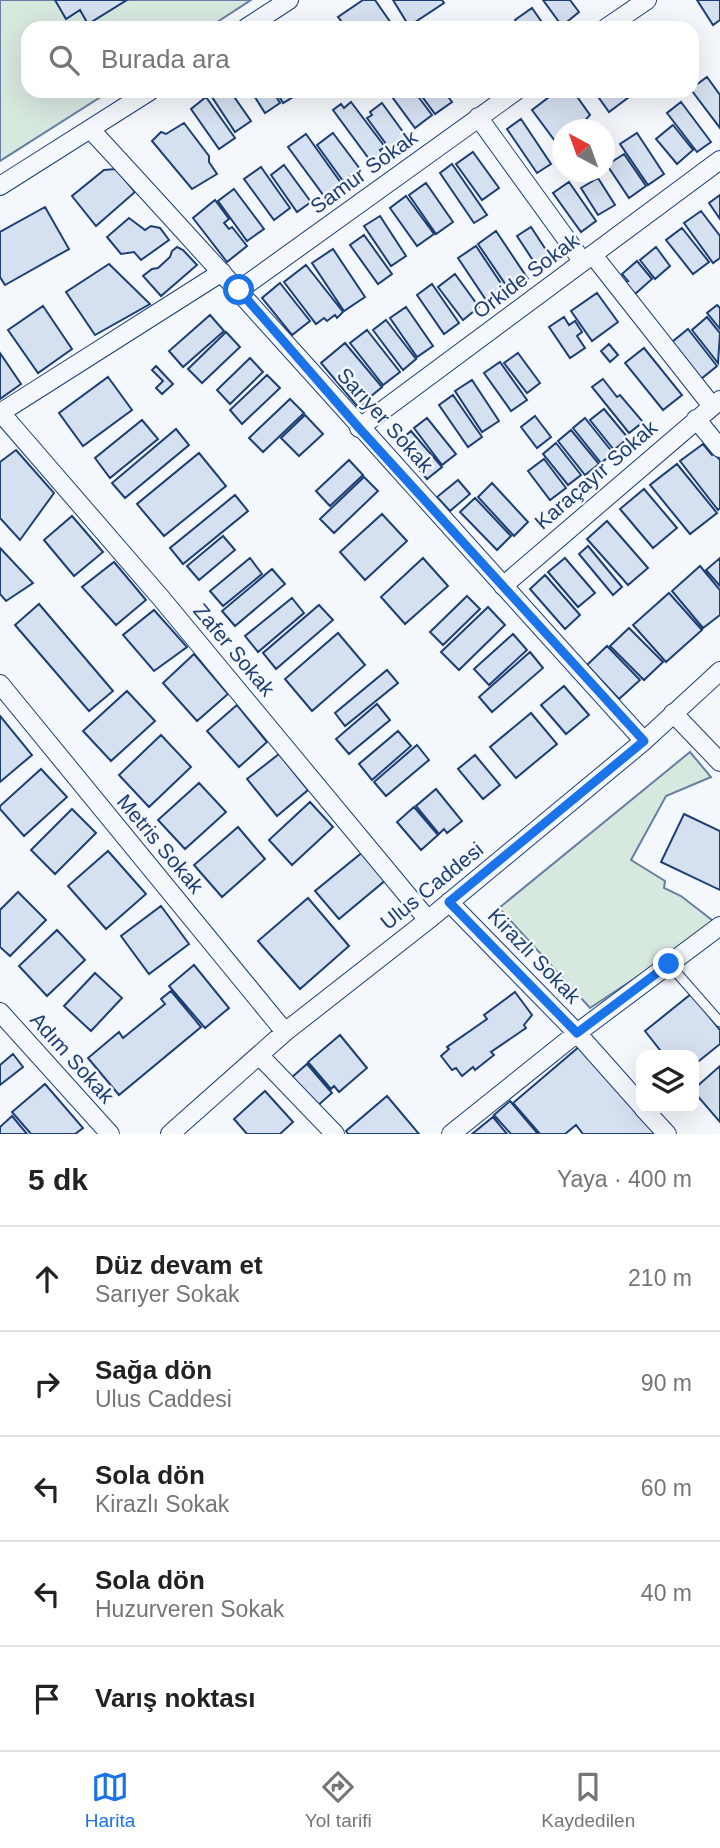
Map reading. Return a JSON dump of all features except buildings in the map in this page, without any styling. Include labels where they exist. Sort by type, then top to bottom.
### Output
[{"type":"street","points":[[257,21],[289,0]]},
{"type":"street","points":[[616,21],[646,0]]},
{"type":"street","points":[[0,186],[139,98]]},
{"type":"street","name":"Samur Sokak","points":[[239,290],[506,98]]},
{"type":"street","points":[[478,117],[588,258],[716,403]]},
{"type":"street","name":"Sarıyer Sokak","points":[[91,130],[239,290],[359,428],[644,741]]},
{"type":"street","name":"Orkide Sokak","points":[[359,428],[720,160]]},
{"type":"street","points":[[1,413],[222,272]]},
{"type":"street","name":"Karaçayır Sokak","points":[[503,586],[716,403]]},
{"type":"street","name":"Zafer Sokak","points":[[1,413],[161,598],[428,920]]},
{"type":"street","points":[[696,419],[720,448]]},
{"type":"street","name":"Ulus Caddesi","points":[[170,1134],[285,1032],[428,920],[644,741],[720,671]]},
{"type":"street","name":"Metris Sokak","points":[[0,684],[285,1032]]},
{"type":"street","points":[[673,713],[720,762]]},
{"type":"street","name":"Kirazlı Sokak","points":[[449,902],[577,1033],[636,1100]]},
{"type":"street","points":[[451,1134],[577,1033],[720,926]]},
{"type":"street","name":"Adım Sokak","points":[[0,1012],[110,1134]]},
{"type":"street","points":[[259,1055],[335,1134]]},
{"type":"street","name":"Kirazlı Sokak","points":[[648,1113],[667,1134]]},
{"type":"lane","points":[[669,964],[720,1022]]},
{"type":"shaded area","points":[[0,0],[251,0],[219,21],[21,21],[21,98],[99,98],[0,161]]},
{"type":"shaded area","points":[[690,752],[711,777],[666,796],[631,860],[665,881],[664,888],[681,896],[717,924],[590,1008],[499,908]]},
{"type":"route","points":[[239,290],[359,428],[644,741],[449,902],[577,1033],[669,964]]}]
